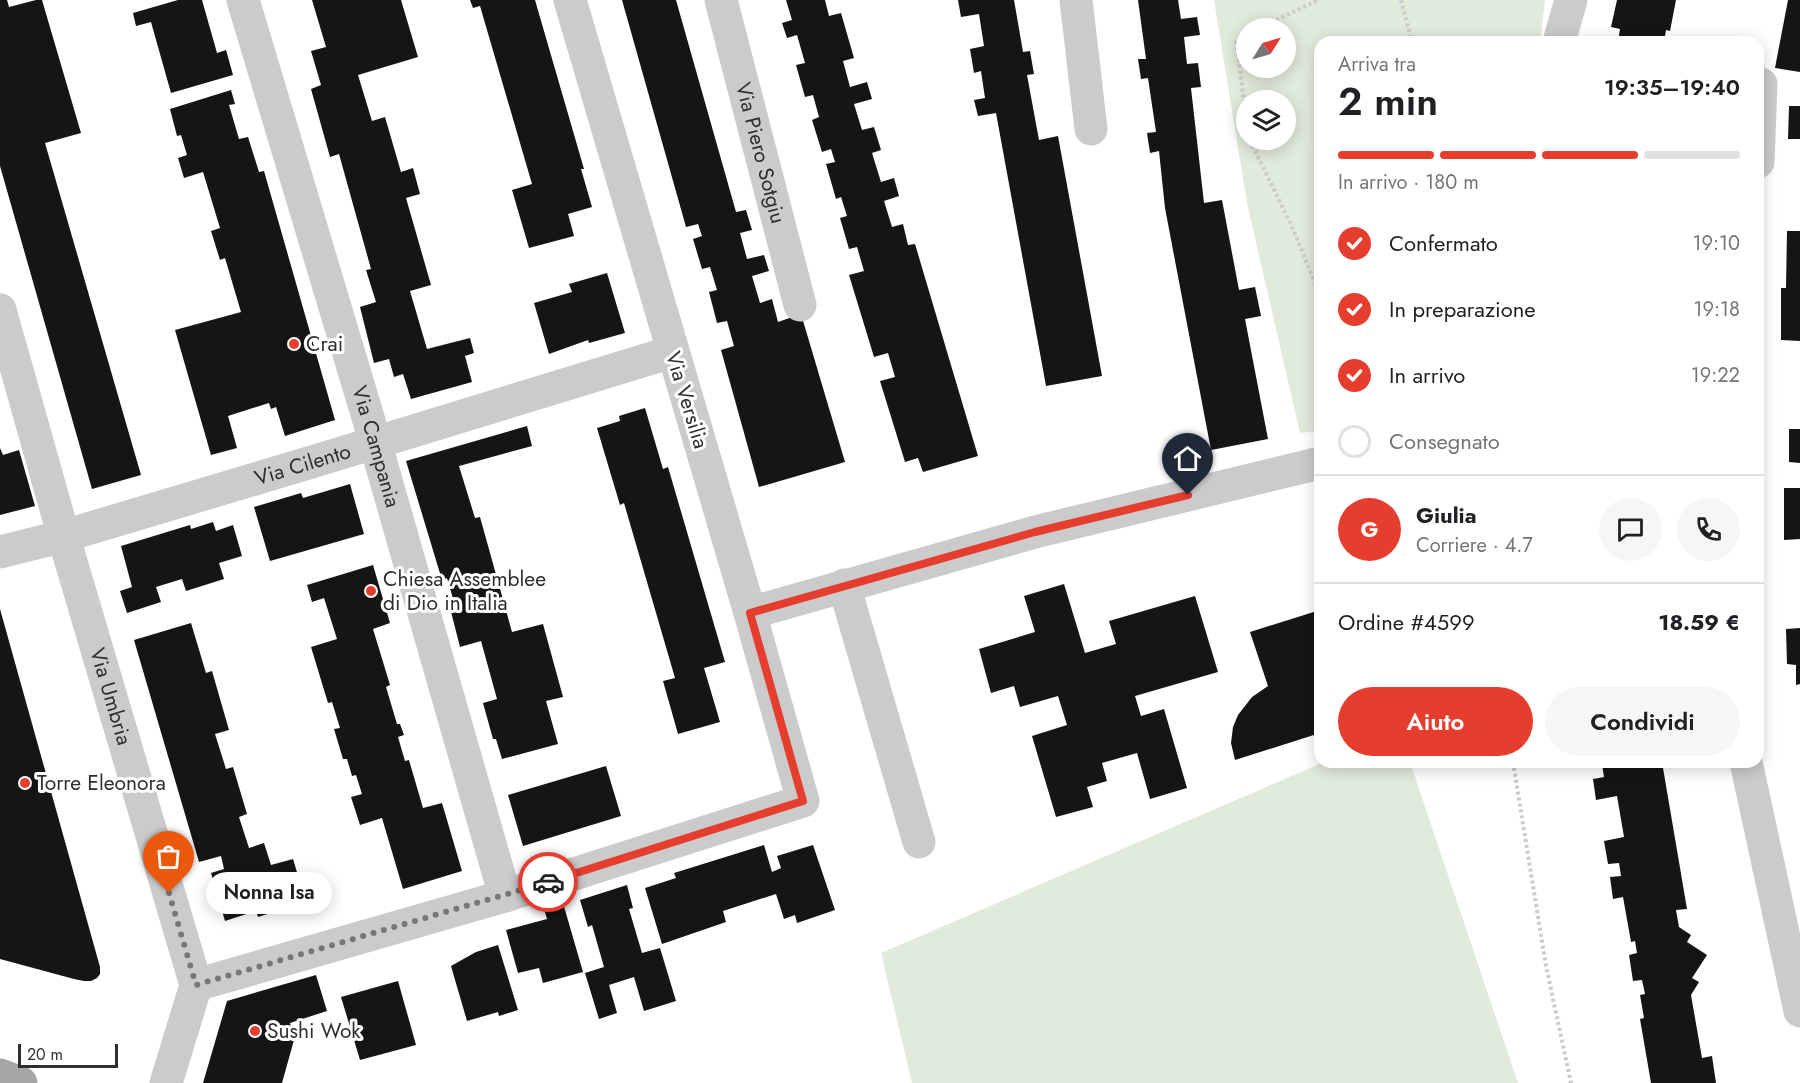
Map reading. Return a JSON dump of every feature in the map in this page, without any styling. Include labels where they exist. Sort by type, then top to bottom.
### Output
[{"type":"main road","points":[[0,1075],[21,1083]]},
{"type":"street","name":"Via Campania","points":[[243,0],[375,443],[505,896]]},
{"type":"street","name":"Via Versilia","points":[[505,896],[803,801],[570,0]]},
{"type":"street","name":"Via Piero Sotgiu","points":[[721,0],[800,305]]},
{"type":"street","points":[[1077,0],[1091,129]]},
{"type":"street","points":[[1561,36],[1571,0]]},
{"type":"street","name":"Via Umbria","points":[[0,310],[63,536],[196,985]]},
{"type":"street","name":"Via Cilento","points":[[0,552],[63,536],[672,352]]},
{"type":"street","points":[[750,613],[1035,532],[1314,464]]},
{"type":"street","points":[[844,585],[919,842]]},
{"type":"street","points":[[1747,768],[1800,1011]]},
{"type":"street","points":[[166,1083],[196,985],[505,896]]},
{"type":"path","points":[[1281,18],[1318,0]]},
{"type":"path","points":[[1401,0],[1410,36]]},
{"type":"path","points":[[1255,150],[1293,228],[1314,280]]},
{"type":"path","points":[[1514,768],[1546,966],[1571,1083]]},
{"type":"green space","points":[[1214,0],[1545,0],[1541,36],[1314,36],[1314,432],[1300,433],[1247,203],[1238,150],[1296,150],[1296,90],[1236,90],[1236,135]]},
{"type":"green space","points":[[1314,766],[1412,768],[1518,1083],[912,1083],[881,953]]},
{"type":"building","points":[[0,0],[7,0],[9,7],[42,0],[81,133],[45,143],[141,475],[92,489],[0,166]]},
{"type":"building","points":[[178,0],[202,0],[217,53],[226,50],[233,75],[171,93],[151,22],[136,26],[133,13]]},
{"type":"building","points":[[312,0],[401,0],[418,57],[358,75],[372,121],[385,117],[401,172],[413,168],[420,194],[406,198],[431,285],[410,291],[427,349],[470,338],[474,353],[465,356],[472,382],[411,399],[403,374],[394,377],[389,359],[374,363],[360,307],[376,302],[366,270],[371,269],[339,154],[330,157],[311,89],[321,85],[311,51],[326,47]]},
{"type":"building","points":[[470,0],[535,0],[584,169],[581,169],[592,207],[568,214],[574,236],[529,248],[512,190],[532,184],[480,6],[473,8]]},
{"type":"building","points":[[622,0],[676,0],[736,212],[746,210],[752,230],[740,233],[747,259],[764,255],[769,271],[752,276],[760,303],[772,299],[778,322],[801,314],[845,462],[759,487],[721,350],[734,346],[727,321],[717,323],[709,292],[717,290],[710,267],[702,269],[693,239],[702,236],[698,224],[686,227]]},
{"type":"building","points":[[786,0],[825,0],[829,16],[841,13],[854,58],[843,61],[850,87],[867,82],[872,99],[854,104],[862,130],[874,127],[881,150],[872,153],[881,182],[894,178],[899,196],[884,201],[892,227],[903,224],[908,245],[915,244],[978,456],[923,472],[918,458],[905,462],[880,381],[895,377],[888,353],[874,357],[849,275],[864,271],[857,247],[849,249],[840,218],[847,216],[841,197],[836,199],[826,164],[835,162],[831,149],[822,152],[812,120],[819,117],[813,95],[805,97],[796,65],[805,63],[797,35],[787,38],[782,23],[792,20]]},
{"type":"building","points":[[958,0],[1014,0],[1023,52],[1030,51],[1034,74],[1027,75],[1039,140],[1058,136],[1102,376],[1046,386],[996,113],[978,116],[974,100],[985,98],[981,71],[974,73],[970,49],[984,46],[979,14],[961,17]]},
{"type":"building","points":[[1138,0],[1178,0],[1181,19],[1197,17],[1200,35],[1184,37],[1187,64],[1198,63],[1201,87],[1191,88],[1204,203],[1222,200],[1239,290],[1255,287],[1261,316],[1245,319],[1268,439],[1211,450],[1165,208],[1159,151],[1150,153],[1147,133],[1156,132],[1148,78],[1141,79],[1138,59],[1146,59]]},
{"type":"building","points":[[1617,0],[1676,0],[1670,31],[1666,30],[1665,36],[1619,36],[1620,29],[1611,27]]},
{"type":"building","points":[[1788,0],[1800,0],[1800,72],[1775,68]]},
{"type":"building","points":[[231,90],[235,104],[229,105],[239,139],[248,137],[259,172],[264,171],[335,420],[285,436],[276,407],[271,409],[269,403],[228,416],[237,448],[211,455],[175,330],[241,312],[225,258],[220,260],[211,231],[220,228],[203,172],[184,178],[178,158],[187,155],[181,135],[177,136],[170,109]]},
{"type":"building","points":[[1789,106],[1800,106],[1800,139],[1788,139]]},
{"type":"building","points":[[1787,231],[1800,231],[1800,341],[1781,340],[1781,288],[1786,288]]},
{"type":"building","points":[[607,273],[625,333],[589,343],[588,340],[549,354],[534,303],[572,292],[569,284]]},
{"type":"building","points":[[645,408],[663,469],[668,467],[725,662],[704,668],[720,722],[678,734],[663,681],[675,678],[624,503],[620,505],[597,428],[620,421],[619,416]]},
{"type":"building","points":[[527,426],[532,446],[459,466],[475,518],[480,517],[512,632],[543,624],[563,697],[546,701],[558,744],[502,759],[496,739],[493,739],[483,703],[497,699],[481,641],[460,647],[449,604],[454,602],[447,578],[442,580],[406,461]]},
{"type":"building","points":[[1789,429],[1800,429],[1800,463],[1789,462]]},
{"type":"building","points":[[0,448],[3,455],[19,450],[35,506],[0,515]]},
{"type":"building","points":[[350,484],[364,534],[270,561],[254,507],[301,493],[303,498]]},
{"type":"building","points":[[1784,488],[1800,488],[1800,539],[1784,540]]},
{"type":"building","points":[[213,522],[216,531],[233,525],[242,556],[219,563],[224,579],[186,591],[182,579],[156,587],[161,602],[127,613],[120,591],[132,587],[121,546],[190,525],[191,529]]},
{"type":"building","points":[[373,565],[390,623],[373,629],[390,685],[386,687],[397,724],[400,724],[404,735],[398,737],[405,761],[409,760],[423,808],[442,803],[462,871],[403,889],[382,818],[360,825],[351,797],[362,794],[356,775],[352,776],[347,759],[343,759],[334,729],[340,728],[332,702],[328,703],[311,647],[337,639],[324,598],[312,602],[307,585]]},
{"type":"building","points":[[1064,584],[1085,653],[1116,644],[1109,621],[1195,596],[1218,672],[1135,696],[1141,716],[1164,709],[1187,788],[1150,799],[1137,753],[1102,763],[1107,781],[1087,787],[1093,807],[1056,817],[1032,736],[1067,725],[1058,696],[1020,707],[1014,686],[991,693],[979,649],[1035,632],[1024,596]]},
{"type":"building","name":"Torre Eleonora","points":[[0,609],[100,967],[100,974],[91,981],[74,979],[0,959]]},
{"type":"building","points":[[1314,612],[1314,735],[1235,760],[1231,743],[1233,727],[1238,715],[1252,697],[1268,686],[1250,632]]},
{"type":"building","points":[[191,623],[206,673],[212,671],[229,730],[215,734],[226,769],[233,767],[247,814],[239,817],[249,848],[264,843],[271,865],[293,859],[306,902],[258,917],[256,911],[225,921],[211,873],[224,869],[221,856],[199,862],[134,640]]},
{"type":"building","points":[[1800,628],[1800,684],[1796,685],[1796,665],[1787,664],[1786,629]]},
{"type":"building","points":[[606,766],[621,816],[523,846],[508,795]]},
{"type":"building","points":[[1603,768],[1663,768],[1687,909],[1676,910],[1679,927],[1691,935],[1687,942],[1707,955],[1692,978],[1699,982],[1691,995],[1702,1058],[1712,1056],[1716,1083],[1651,1083],[1640,1019],[1644,1018],[1640,995],[1645,994],[1642,980],[1633,981],[1629,955],[1637,953],[1635,941],[1631,942],[1623,897],[1613,899],[1610,877],[1621,876],[1619,863],[1608,864],[1604,841],[1624,837],[1617,796],[1596,800],[1593,779],[1604,777]]},
{"type":"building","points":[[764,845],[772,872],[781,868],[777,856],[813,845],[835,910],[797,923],[795,915],[784,919],[776,894],[723,911],[726,922],[662,944],[645,888],[676,878],[674,873]]},
{"type":"building","points":[[627,885],[633,908],[629,909],[642,953],[660,948],[676,1001],[644,1011],[634,977],[609,985],[617,1013],[599,1019],[585,973],[604,967],[592,925],[588,927],[580,900]]},
{"type":"building","points":[[563,903],[583,972],[543,983],[539,968],[518,973],[506,930],[547,919],[544,909]]},
{"type":"building","points":[[498,945],[518,1010],[499,1016],[498,1012],[467,1021],[451,966],[476,952]]},
{"type":"building","name":"Sushi Wok","points":[[316,975],[327,1011],[290,1023],[294,1040],[282,1083],[203,1083],[227,1001]]},
{"type":"building","points":[[398,981],[416,1045],[360,1060],[341,997]]},
{"type":"way so far","points":[[169,893],[196,985],[548,882]]},
{"type":"place","name":"Crai","points":[[294,344]]},
{"type":"place","name":"Chiesa Assemblee di Dio in Italia","points":[[371,591]]},
{"type":"place","name":"Torre Eleonora","points":[[25,783]]},
{"type":"place","name":"Nonna Isa","points":[[169,893]]},
{"type":"place","name":"Sushi Wok","points":[[255,1031]]},
{"type":"route","points":[[548,882],[803,801],[750,613],[1035,532],[1188,495]]}]
